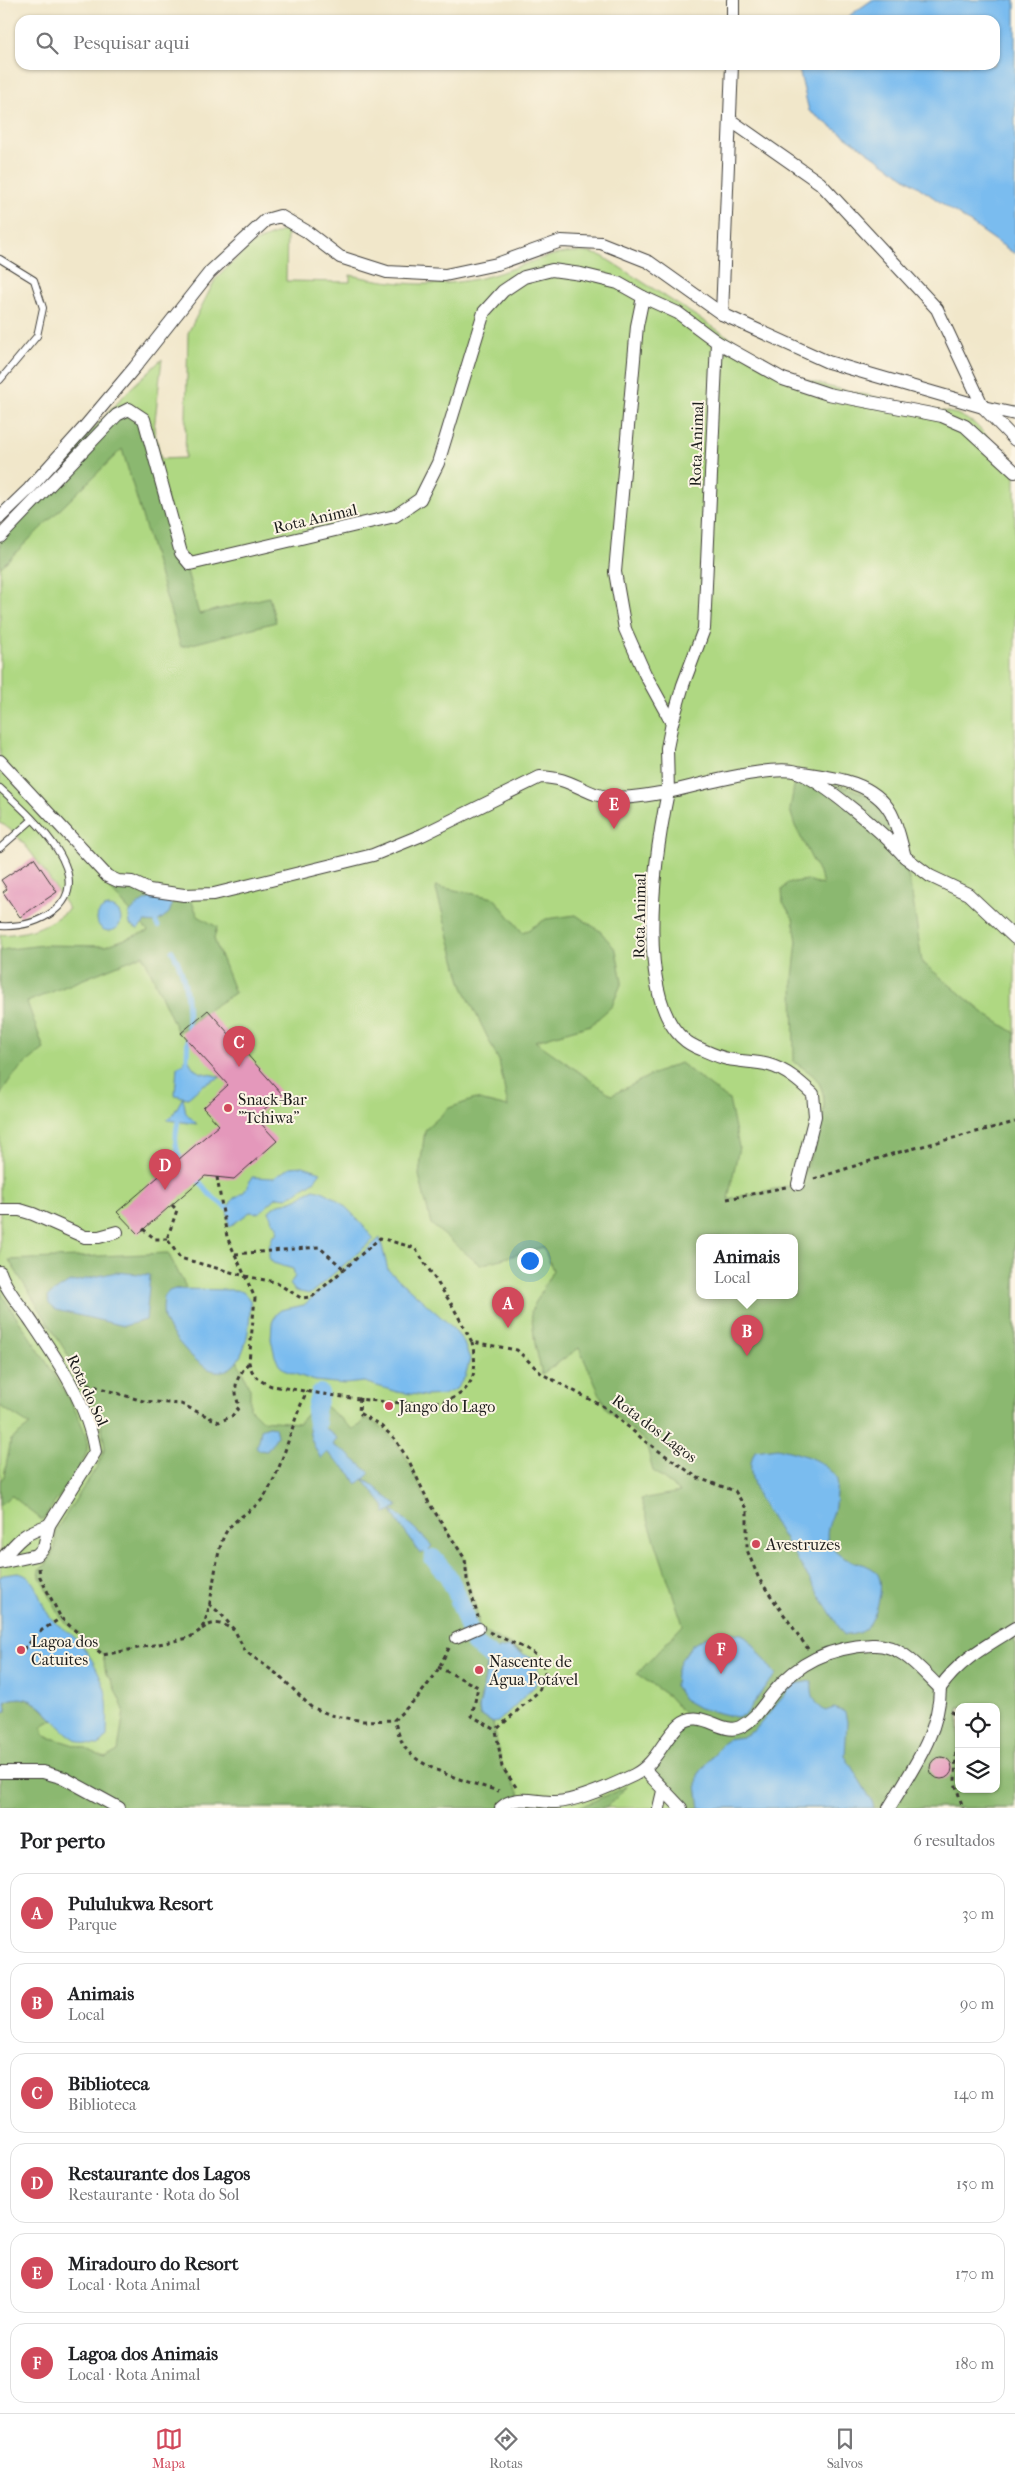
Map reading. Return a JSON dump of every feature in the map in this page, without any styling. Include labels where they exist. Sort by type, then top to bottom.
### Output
[{"type":"street","points":[[733,0],[733,15]]},
{"type":"street","points":[[722,314],[732,70]]},
{"type":"street","points":[[730,120],[820,183],[937,310],[983,407],[1015,440]]},
{"type":"street","points":[[0,517],[29,489],[82,430],[135,367],[210,272],[266,220],[280,216],[306,231],[340,257],[387,272],[445,275],[497,264],[562,241],[601,243],[649,262],[722,314],[828,362],[983,407],[1015,414]]},
{"type":"street","name":"Rota Animal","points":[[0,537],[117,415],[129,409],[144,419],[181,553],[190,564],[395,516],[420,499],[438,463],[484,312],[503,291],[524,276],[552,270],[581,274],[618,283],[678,313],[717,342],[784,379],[828,394],[942,416],[965,426],[1015,472]]},
{"type":"street","points":[[643,297],[636,336],[615,572],[625,630],[645,674],[672,722]]},
{"type":"street","name":"Rota Animal","points":[[717,342],[704,629],[683,685],[672,722],[667,748],[668,792],[654,877],[653,961],[671,1026],[693,1046],[727,1059],[770,1065],[794,1076],[813,1094],[815,1116],[798,1184]]},
{"type":"street","points":[[0,761],[107,876],[118,881],[132,882],[149,890],[184,895],[214,894],[373,855],[422,835],[540,777],[558,778],[595,794],[614,798],[668,792],[759,772],[796,772],[834,778],[863,787],[879,798],[891,812],[906,857]]},
{"type":"street","points":[[796,772],[820,786],[890,840],[906,857],[930,876],[968,894],[1015,938]]},
{"type":"street","points":[[0,1210],[26,1212],[85,1237],[99,1237],[117,1232]]},
{"type":"street","name":"Rota do Sol","points":[[0,1272],[66,1378],[92,1433],[95,1452],[49,1524],[44,1547],[37,1556]]},
{"type":"street","points":[[0,1562],[17,1540],[26,1533],[49,1524]]},
{"type":"street","points":[[0,1562],[37,1556]]},
{"type":"street","points":[[456,1638],[479,1628]]},
{"type":"street","points":[[889,1808],[922,1752],[935,1724],[940,1703],[940,1688],[951,1672],[968,1657],[1015,1628]]},
{"type":"street","points":[[502,1808],[505,1804],[525,1799],[540,1802],[575,1800],[644,1770],[680,1725],[689,1719],[697,1718],[724,1728],[737,1729],[756,1716],[783,1681],[804,1663],[823,1653],[874,1644],[898,1650],[912,1660],[940,1688]]},
{"type":"street","points":[[644,1770],[681,1808]]},
{"type":"street","points":[[0,1772],[43,1772],[64,1778],[119,1808]]},
{"type":"street","points":[[659,1808],[664,1791]]},
{"type":"lane","points":[[0,260],[34,280],[43,308],[37,336],[0,380]]},
{"type":"lane","points":[[0,788],[61,853],[68,870],[67,892],[63,904],[46,917],[24,925],[0,926]]},
{"type":"lane","points":[[0,848],[32,820]]},
{"type":"path","points":[[727,1199],[798,1184],[892,1154],[1015,1122]]},
{"type":"path","points":[[167,1239],[180,1258],[245,1276],[275,1282],[301,1298],[312,1297],[380,1238],[415,1248],[452,1305],[472,1342],[476,1364],[470,1382],[457,1396],[442,1402],[416,1403],[360,1398],[272,1386],[258,1380],[251,1371],[249,1362],[255,1298],[245,1276],[236,1254],[227,1237],[218,1177]]},
{"type":"path","points":[[167,1239],[177,1210],[172,1205]]},
{"type":"path","points":[[143,1229],[155,1238],[167,1239]]},
{"type":"path","points":[[236,1254],[319,1247],[345,1270]]},
{"type":"path","name":"Rota dos Lagos","points":[[472,1342],[517,1350],[542,1374],[606,1408],[646,1442],[698,1478],[735,1491],[747,1510],[747,1550],[759,1578],[814,1658]]},
{"type":"path","points":[[66,1378],[143,1401],[180,1404],[219,1422],[232,1416],[238,1407],[234,1388],[238,1375],[249,1362]]},
{"type":"path","points":[[201,1629],[224,1535],[237,1519],[263,1499],[273,1481],[296,1414],[307,1391]]},
{"type":"path","points":[[360,1398],[358,1413],[380,1425],[395,1439],[420,1481],[428,1504],[465,1558],[467,1579],[478,1611],[479,1628],[531,1651],[542,1660],[545,1674],[539,1691],[496,1730]]},
{"type":"path","points":[[37,1556],[40,1576],[61,1618],[103,1655],[189,1638],[210,1623],[219,1622],[235,1631]]},
{"type":"path","points":[[208,1604],[222,1615],[235,1631],[244,1651],[281,1677],[311,1707],[331,1715],[363,1721],[394,1720],[418,1697],[456,1638]]},
{"type":"path","points":[[18,1655],[42,1630],[61,1618]]},
{"type":"path","points":[[438,1666],[478,1687],[472,1716],[496,1730]]},
{"type":"path","points":[[394,1720],[406,1749],[428,1766],[460,1780],[525,1799]]},
{"type":"path","points":[[496,1730],[502,1767],[525,1799]]},
{"type":"path","points":[[957,1748],[955,1783],[963,1808]]},
{"type":"green space","points":[[287,229],[286,281],[350,282],[350,275],[397,283],[459,282],[489,276],[554,255],[585,252],[602,256],[749,350],[794,376],[830,387],[957,414],[974,423],[1015,464],[1015,1808],[0,1808],[0,935],[20,933],[37,928],[52,921],[69,909],[28,849],[9,829],[0,823],[0,529],[131,388],[162,359],[154,429],[161,459],[185,458],[188,333],[215,280],[251,244]]},
{"type":"green space","points":[[129,409],[144,419],[199,614],[269,597],[276,622],[181,647],[122,449],[0,568],[0,529],[111,410],[117,415]]},
{"type":"green space","points":[[795,780],[853,789],[870,797],[883,809],[893,827],[908,873],[922,962],[985,1014],[1015,1033],[1015,1808],[681,1808],[644,1769],[689,1719],[668,1696],[637,1674],[683,1625],[641,1499],[680,1492],[653,1471],[646,1442],[606,1408],[579,1348],[542,1374],[535,1344],[531,1311],[553,1270],[543,1247],[480,1265],[431,1224],[419,1175],[425,1130],[449,1108],[475,1099],[508,1107],[499,1061],[462,985],[435,886],[494,898],[523,933],[546,919],[576,915],[600,931],[616,950],[622,982],[612,1006],[591,1025],[535,1041],[612,1095],[680,1063],[729,1100],[739,1147],[728,1199],[798,1184],[819,1135],[824,1108],[823,1096],[816,1078],[794,1062],[793,978],[797,941],[793,918],[783,903],[782,890],[787,883],[808,880],[823,885],[821,877],[795,826],[790,810]]},
{"type":"green space","points":[[101,879],[167,899],[191,900],[198,916],[217,927],[214,939],[235,993],[208,1010],[178,1033],[143,955],[27,1002],[44,1049],[25,1064],[0,1096],[0,950],[44,945],[105,946],[148,931]]},
{"type":"green space","points":[[168,1253],[187,1289],[175,1289],[229,1367],[237,1360],[250,1389],[250,1408],[262,1420],[299,1423],[317,1402],[325,1406],[353,1429],[362,1424],[364,1417],[377,1424],[388,1433],[404,1454],[428,1503],[461,1551],[479,1628],[523,1652],[508,1647],[491,1657],[487,1667],[479,1709],[480,1715],[493,1723],[502,1767],[519,1791],[520,1807],[524,1808],[0,1808],[0,1712],[7,1711],[6,1701],[21,1698],[32,1701],[54,1720],[46,1723],[42,1728],[45,1736],[84,1748],[105,1758],[118,1751],[124,1710],[111,1680],[106,1674],[103,1655],[61,1618],[40,1577],[39,1569],[46,1565],[55,1548],[56,1530],[98,1465],[105,1448],[101,1424],[76,1368],[9,1260]]},
{"type":"green space","points":[[0,1291],[52,1370],[78,1417],[86,1436],[87,1450],[80,1466],[42,1520],[11,1495],[0,1506],[0,1481],[4,1476],[11,1440],[30,1425],[0,1406]]},
{"type":"green space","points":[[628,1786],[606,1808],[578,1808]]},
{"type":"water","points":[[872,0],[1015,0],[1015,254],[809,111],[799,70],[1000,70],[1000,15],[850,15]]},
{"type":"water","points":[[156,897],[167,899],[172,905],[169,913],[156,923],[145,922],[138,929],[130,925],[129,914],[144,901]]},
{"type":"water","points":[[109,907],[114,908],[120,914],[120,924],[114,930],[109,931],[104,930],[98,924],[97,919],[98,914],[104,908]]},
{"type":"water","points":[[187,1054],[192,1066],[196,1070],[221,1077],[203,1085],[188,1098],[175,1095],[177,1067],[183,1064]]},
{"type":"water","points":[[183,1097],[186,1113],[197,1124],[167,1120],[174,1113]]},
{"type":"water","points":[[303,1166],[321,1172],[314,1181],[287,1198],[277,1197],[259,1213],[250,1212],[229,1227],[227,1208],[234,1198],[244,1192],[252,1177],[274,1178],[290,1167]]},
{"type":"water","points":[[314,1189],[340,1202],[355,1216],[374,1239],[310,1294],[295,1291],[290,1284],[295,1276],[293,1269],[273,1263],[269,1258],[269,1247],[273,1235],[277,1234],[278,1226],[272,1221],[269,1211],[278,1204],[295,1200]]},
{"type":"water","points":[[380,1238],[388,1270],[450,1325],[463,1341],[470,1359],[465,1377],[456,1389],[443,1395],[425,1396],[397,1392],[364,1382],[345,1384],[315,1381],[286,1371],[279,1365],[275,1356],[271,1339],[272,1323],[276,1314],[281,1310],[304,1305]]},
{"type":"water","points":[[116,1272],[150,1275],[146,1320],[124,1326],[56,1310],[49,1304],[48,1296],[68,1283]]},
{"type":"water","points":[[175,1289],[236,1290],[243,1292],[250,1300],[248,1333],[245,1345],[234,1365],[226,1370],[215,1371],[208,1369],[194,1359],[175,1337],[166,1324],[163,1307],[164,1297],[169,1291]]},
{"type":"water","points":[[317,1402],[322,1426],[337,1438],[333,1445],[348,1454],[370,1473],[364,1479],[398,1506],[392,1510],[432,1546],[429,1549],[442,1557],[455,1571],[445,1578],[441,1576],[423,1552],[420,1554],[392,1511],[386,1514],[384,1506],[363,1479],[357,1485],[351,1474],[327,1452],[321,1459],[309,1431],[310,1418]]},
{"type":"water","points":[[269,1426],[275,1427],[277,1436],[267,1451],[258,1450],[256,1447],[261,1429]]},
{"type":"water","points":[[777,1448],[803,1455],[818,1462],[825,1466],[837,1479],[835,1506],[827,1534],[829,1543],[836,1552],[845,1558],[871,1568],[877,1573],[880,1581],[880,1594],[874,1616],[868,1626],[859,1633],[844,1635],[759,1498],[751,1475],[752,1457],[755,1451]]},
{"type":"water","name":"Lagoa dos Catuites","points":[[18,1573],[24,1575],[33,1583],[50,1617],[71,1634],[82,1646],[100,1675],[106,1695],[108,1713],[107,1736],[99,1745],[84,1743],[72,1737],[32,1701],[20,1698],[6,1701],[7,1711],[0,1712],[0,1577]]},
{"type":"water","points":[[726,1632],[742,1634],[753,1644],[776,1675],[764,1688],[745,1715],[736,1717],[699,1708],[683,1699],[675,1686],[676,1672],[681,1660],[692,1645],[710,1635]]},
{"type":"water","points":[[508,1647],[536,1660],[537,1680],[535,1686],[498,1722],[493,1723],[480,1715],[479,1709],[487,1667],[498,1649]]},
{"type":"water","points":[[812,1681],[814,1698],[821,1708],[825,1711],[834,1708],[845,1712],[847,1722],[845,1756],[872,1801],[874,1808],[700,1808],[697,1785],[698,1775],[722,1744],[728,1739],[742,1737],[755,1730],[794,1684]]},
{"type":"building","points":[[34,858],[57,892],[20,917],[3,892],[7,889],[1,880]]},
{"type":"building","points":[[208,1010],[282,1094],[255,1117],[277,1141],[234,1179],[205,1176],[138,1234],[117,1212],[219,1125],[203,1108],[228,1085],[181,1033]]},
{"type":"building","points":[[941,1757],[951,1764],[952,1768],[945,1778],[941,1779],[931,1772],[930,1768],[937,1758]]},
{"type":"waterway","points":[[172,951],[183,976],[186,990],[188,1018],[187,1060]]},
{"type":"waterway","points":[[179,1115],[176,1145],[183,1161]]},
{"type":"waterway","points":[[195,1176],[211,1196],[227,1208]]},
{"type":"waterway","points":[[317,1424],[315,1411],[320,1393]]},
{"type":"waterway","points":[[433,1558],[448,1576],[456,1592],[474,1643],[491,1657]]},
{"type":"place","name":"Miradouro do Resort","points":[[614,829]]},
{"type":"place","name":"Biblioteca","points":[[239,1067]]},
{"type":"place","name":"Snack-Bar \"Tchiwa\"","points":[[228,1108]]},
{"type":"place","name":"Restaurante dos Lagos","points":[[165,1190]]},
{"type":"place","name":"Pululukwa Resort","points":[[508,1328]]},
{"type":"place","name":"Animais","points":[[747,1356]]},
{"type":"place","name":"Jango do Lago","points":[[389,1406]]},
{"type":"place","name":"Avestruzes","points":[[756,1544]]},
{"type":"place","name":"Lagoa dos Catuites","points":[[21,1650]]},
{"type":"place","name":"Nascente de Água Potável","points":[[479,1670]]},
{"type":"place","name":"Lagoa dos Animais","points":[[721,1674]]}]
